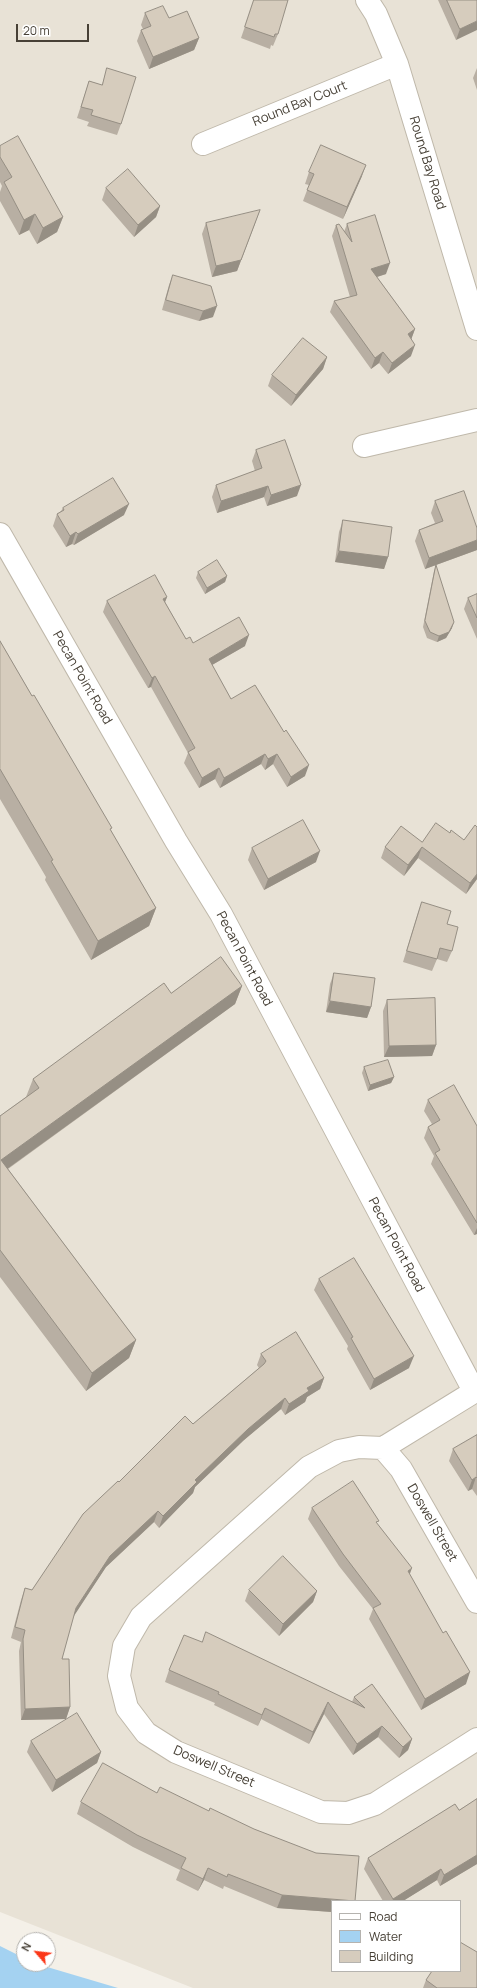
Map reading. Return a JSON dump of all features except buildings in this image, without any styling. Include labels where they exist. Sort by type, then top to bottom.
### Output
[{"type":"street","name":"Round Bay Road","points":[[367,0],[376,14],[398,64],[477,329]]},
{"type":"street","name":"Round Bay Court","points":[[203,144],[398,64]]},
{"type":"street","points":[[364,446],[477,420]]},
{"type":"street","name":"Pecan Point Road","points":[[0,534],[176,841],[221,914],[475,1390]]},
{"type":"street","points":[[384,1448],[475,1390]]},
{"type":"street","name":"Doswell Street","points":[[477,1602],[401,1468],[384,1448],[359,1447],[338,1451],[309,1468],[141,1617],[124,1646],[119,1676],[128,1708],[146,1733],[176,1752],[321,1812],[348,1813],[375,1804],[477,1739]]},
{"type":"shaded area","points":[[0,0],[477,0],[477,1988],[193,1988],[56,1934],[56,1932],[51,1932],[0,1912]]},
{"type":"water","points":[[0,1946],[16,1954],[16,1972],[56,1972],[56,1970],[118,1988],[0,1988]]}]
